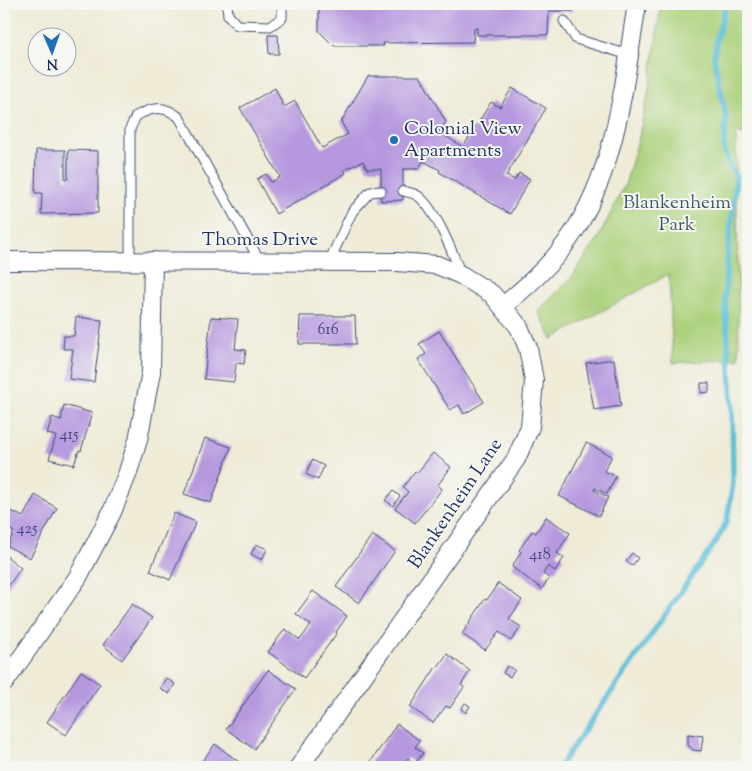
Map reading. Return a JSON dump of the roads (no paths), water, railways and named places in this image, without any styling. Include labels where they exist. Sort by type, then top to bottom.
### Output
[{"type":"street","points":[[504,306],[539,276],[562,249],[580,221],[591,199],[608,158],[617,123],[637,4]]},
{"type":"street","name":"Thomas Drive","points":[[4,261],[397,262],[437,265],[461,275],[492,294],[504,306]]},
{"type":"street","points":[[4,683],[78,577],[97,545],[128,475],[138,440],[151,372],[153,261]]},
{"type":"street","name":"Blankenheim Lane","points":[[299,767],[516,459],[530,427],[534,380],[528,348],[519,328],[504,306]]},
{"type":"lane","points":[[227,4],[228,15],[237,25],[262,26],[270,26],[282,18],[282,4]]},
{"type":"lane","points":[[564,21],[576,39],[629,55]]},
{"type":"lane","points":[[130,261],[130,129],[136,116],[147,110],[159,108],[170,110],[179,117],[260,261]]},
{"type":"lane","points":[[403,190],[418,196],[428,208],[447,239],[461,275]]},
{"type":"lane","points":[[329,262],[352,212],[370,192],[381,191]]},
{"type":"waterway","points":[[559,767],[717,540],[727,521],[733,483],[732,400],[725,298],[736,175],[727,161],[724,149],[726,117],[714,58],[726,4]]},
{"type":"place","name":"Colonial View Apartments","points":[[394,140]]},
{"type":"park label","name":"Blankenheim Park","points":[[677,214]]}]
